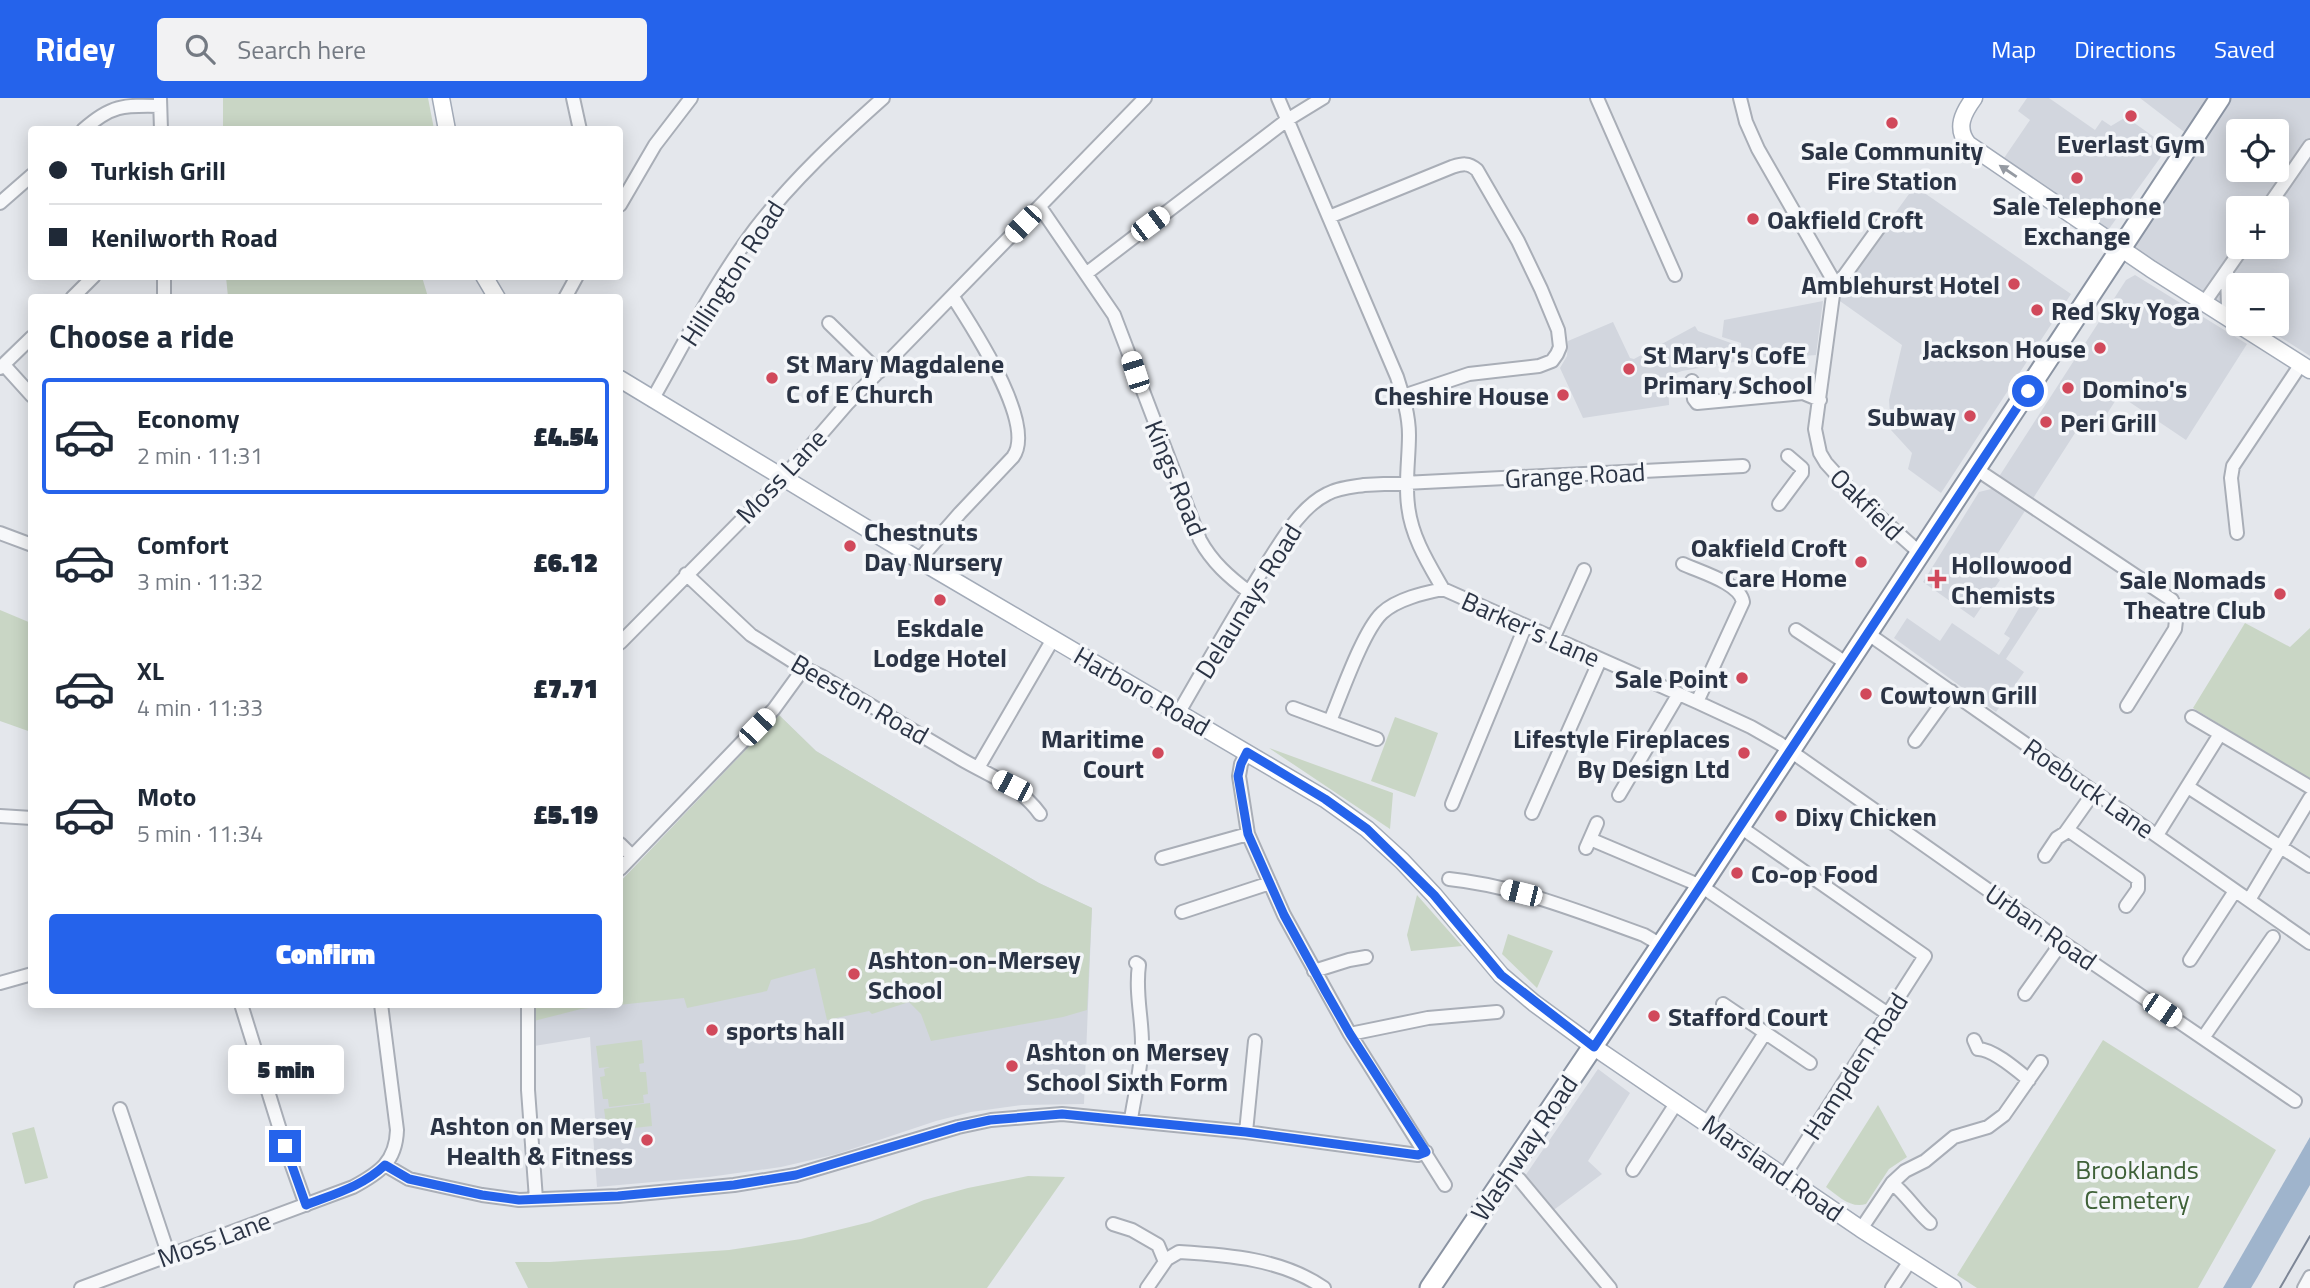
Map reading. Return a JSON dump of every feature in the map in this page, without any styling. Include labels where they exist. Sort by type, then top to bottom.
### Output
[{"type":"highway","name":"Washway Road","points":[[1430,1288],[1701,886],[2220,98]]},
{"type":"main road","points":[[441,98],[446,126]]},
{"type":"main road","points":[[1974,98],[1960,125],[1968,144],[2122,249],[2306,367]]},
{"type":"main road","name":"Harboro Road","points":[[623,381],[919,560],[1325,799],[1367,829],[1434,895],[1501,975],[1594,1047]]},
{"type":"main road","name":"Marsland Road","points":[[1594,1047],[1861,1229],[1953,1288]]},
{"type":"street","points":[[573,98],[579,126]]},
{"type":"street","points":[[623,199],[655,145],[691,98]]},
{"type":"street","name":"Hillington Road","points":[[652,400],[726,272],[755,229],[822,152],[883,98]]},
{"type":"street","name":"Moss Lane","points":[[623,640],[783,478],[847,404],[1145,98]]},
{"type":"street","name":"Barker's Lane","points":[[1278,98],[1403,396],[1409,432],[1408,506],[1412,525],[1426,559],[1443,589],[1698,702],[1751,727],[1789,750]]},
{"type":"street","points":[[1087,272],[1287,120],[1323,98]]},
{"type":"street","points":[[1597,98],[1675,275]]},
{"type":"street","name":"Oakfield","points":[[1740,98],[1746,122],[1758,149],[1830,272],[1834,290],[1815,429],[1819,453],[1855,495],[1920,553]]},
{"type":"street","points":[[88,126],[113,108],[160,102],[161,126]]},
{"type":"street","points":[[2277,196],[2306,162],[2310,146]]},
{"type":"street","points":[[1329,216],[1452,167],[1471,165],[1477,170],[1518,241],[1546,300],[1560,338],[1557,354],[1552,361],[1539,366],[1469,374],[1403,396]]},
{"type":"street","points":[[0,203],[28,178]]},
{"type":"street","name":"Kings Road","points":[[1040,207],[1114,315],[1200,540],[1222,569],[1249,592]]},
{"type":"street","points":[[1834,290],[1884,222]]},
{"type":"street","points":[[2204,303],[2235,259]]},
{"type":"street","points":[[2224,315],[2228,307],[2227,272]]},
{"type":"street","points":[[76,294],[90,280]]},
{"type":"street","points":[[919,560],[1013,457],[1020,441],[999,373],[953,297]]},
{"type":"street","points":[[829,323],[879,372]]},
{"type":"street","points":[[28,341],[2,366],[28,392]]},
{"type":"street","points":[[2237,533],[2231,478],[2233,466],[2306,367]]},
{"type":"street","points":[[1692,381],[1694,399],[1697,402],[1803,393],[1820,400]]},
{"type":"street","points":[[1779,504],[1802,473],[1802,468],[1792,459],[1819,453]]},
{"type":"street","name":"Grange Road","points":[[1407,484],[1743,466]]},
{"type":"street","points":[[1976,469],[2172,600],[2177,612],[2175,629],[2127,706]]},
{"type":"street","name":"Delaunays Road","points":[[1179,712],[1284,537],[1318,500],[1343,488],[1407,484]]},
{"type":"street","points":[[0,533],[28,544]]},
{"type":"street","points":[[1684,564],[1734,587],[1742,596],[1743,602],[1698,702]]},
{"type":"street","points":[[1553,639],[1584,570]]},
{"type":"street","name":"Beeston Road","points":[[686,574],[751,635],[800,666],[1023,793],[1040,814]]},
{"type":"street","points":[[1330,721],[1353,666],[1380,614],[1403,601],[1443,589]]},
{"type":"street","points":[[1452,804],[1525,627]]},
{"type":"street","points":[[1796,630],[1846,663]]},
{"type":"street","name":"Roebuck Lane","points":[[1867,633],[2310,943]]},
{"type":"street","points":[[978,768],[1054,639]]},
{"type":"street","points":[[1532,813],[1600,660]]},
{"type":"street","points":[[623,866],[775,709],[798,676],[800,666]]},
{"type":"street","points":[[1915,741],[1951,691]]},
{"type":"street","points":[[1619,795],[1678,695]]},
{"type":"street","points":[[1293,708],[1377,739]]},
{"type":"street","points":[[2192,718],[2310,787]]},
{"type":"street","points":[[2157,835],[2220,734]]},
{"type":"street","name":"Urban Road","points":[[1789,750],[2062,942],[2295,1101]]},
{"type":"street","points":[[1247,752],[1238,776],[1248,834],[1270,883],[1314,971],[1350,1034],[1445,1185]]},
{"type":"street","points":[[2188,787],[2310,866]]},
{"type":"street","points":[[2045,856],[2057,838],[2068,830],[2094,792]]},
{"type":"street","points":[[2249,900],[2310,798]]},
{"type":"street","points":[[0,816],[28,818]]},
{"type":"street","points":[[1597,823],[1588,844],[1701,886],[1888,1014]]},
{"type":"street","name":"Hampden Road","points":[[1739,826],[1925,956],[1784,1176]]},
{"type":"street","points":[[2068,830],[2138,879],[2138,889],[2126,906]]},
{"type":"street","points":[[1162,858],[1248,834]]},
{"type":"street","points":[[623,847],[632,856]]},
{"type":"street","points":[[1449,879],[1482,883],[1521,893],[1644,935],[1661,945]]},
{"type":"street","points":[[1181,912],[1270,883]]},
{"type":"street","points":[[2190,960],[2235,891]]},
{"type":"street","points":[[2203,1038],[2273,937]]},
{"type":"street","points":[[2025,994],[2030,979],[2062,942]]},
{"type":"street","points":[[1314,971],[1366,957]]},
{"type":"street","points":[[1131,1119],[1142,1043],[1137,988],[1141,966]]},
{"type":"street","points":[[0,983],[28,975]]},
{"type":"street","points":[[1723,1004],[1810,1063]]},
{"type":"street","points":[[242,1008],[306,1205]]},
{"type":"street","points":[[382,1008],[397,1130],[395,1151],[385,1165],[409,1179],[482,1195],[519,1200],[618,1196],[734,1185],[796,1175],[990,1120],[1062,1114],[1246,1132],[1418,1155],[1426,1152]]},
{"type":"street","points":[[528,1008],[528,1090],[536,1199]]},
{"type":"street","points":[[1350,1034],[1428,1018],[1497,1012]]},
{"type":"street","points":[[1707,1123],[1765,1033]]},
{"type":"street","points":[[1246,1132],[1255,1041]]},
{"type":"street","points":[[1975,1049],[1993,1053],[2029,1080]]},
{"type":"street","points":[[1861,1229],[1892,1183],[1905,1171],[1925,1161],[1954,1138],[1997,1121],[2011,1107],[2041,1062]]},
{"type":"street","points":[[1633,1170],[1677,1102]]},
{"type":"street","points":[[120,1108],[169,1256]]},
{"type":"street","name":"Moss Lane","points":[[81,1288],[353,1187],[385,1165]]},
{"type":"street","points":[[1509,1171],[1520,1180],[1610,1288]]},
{"type":"street","points":[[1892,1183],[1931,1225]]},
{"type":"street","points":[[1113,1224],[1132,1230],[1158,1245],[1165,1262]]},
{"type":"street","points":[[1147,1288],[1165,1262],[1179,1252],[1262,1262],[1299,1272],[1324,1288]]},
{"type":"street","points":[[1892,1288],[1910,1261]]},
{"type":"street","points":[[2304,1288],[2310,1277]]},
{"type":"shaded area","points":[[2027,98],[2049,98],[2095,130],[2102,120],[2111,126],[2126,117],[2168,147],[2106,233],[2016,166],[2009,166],[2002,161],[2030,120],[2018,111]]},
{"type":"shaded area","points":[[2140,98],[2310,98],[2310,356],[2279,336],[2289,336],[2289,273],[2226,273],[2226,304],[2195,290],[2126,246],[2196,141]]},
{"type":"shaded area","points":[[1920,190],[2071,294],[1941,493],[1908,469],[1912,453],[1891,430],[1889,400],[1902,345],[1837,299],[1842,286],[1909,194]]},
{"type":"shaded area","points":[[2135,275],[2226,331],[2226,336],[2234,336],[2247,344],[2186,440],[2119,395],[2098,428],[2084,419],[1987,570],[2000,580],[1974,618],[1923,582],[1979,492],[1991,489],[2126,280]]},
{"type":"shaded area","points":[[1823,301],[1816,355],[1742,361],[1741,343],[1722,337],[1724,320]]},
{"type":"shaded area","name":"St Mary's CofE Primary School","points":[[1613,322],[1630,358],[1634,359],[1695,326],[1698,331],[1739,346],[1740,361],[1668,376],[1669,405],[1583,418],[1560,368],[1567,356],[1568,341]]},
{"type":"shaded area","points":[[2026,596],[2041,605],[2006,659],[2024,672],[1996,712],[1894,638],[1907,618],[1940,641],[1952,623],[1999,655],[2010,638],[2004,634]]},
{"type":"shaded area","name":"Ashton-on-Mersey School","points":[[779,715],[816,751],[1039,883],[1092,908],[1084,1104],[1022,1105],[971,1112],[837,1154],[781,1167],[709,1177],[597,1187],[590,1037],[534,1046],[535,1008],[623,1008],[623,879]]},
{"type":"shaded area","points":[[1598,1069],[1630,1093],[1588,1161],[1602,1174],[1551,1212],[1521,1182]]},
{"type":"green space","points":[[223,98],[428,98],[433,126],[223,126]]},
{"type":"green space","points":[[226,280],[423,280],[427,294],[228,294]]},
{"type":"green space","points":[[0,610],[28,622],[28,731],[0,721]]},
{"type":"green space","points":[[2245,623],[2290,647],[2310,628],[2310,780],[2193,708]]},
{"type":"green space","points":[[779,715],[816,751],[1039,883],[1092,908],[1087,1010],[1063,1017],[931,1041],[921,1014],[909,1002],[872,1014],[869,1011],[827,1020],[815,968],[771,980],[767,991],[687,1008],[684,998],[623,1005],[623,879]]},
{"type":"green space","points":[[1395,717],[1438,733],[1415,797],[1371,781]]},
{"type":"green space","points":[[1269,748],[1393,793],[1390,829]]},
{"type":"green space","points":[[1417,895],[1462,946],[1411,951],[1407,935]]},
{"type":"green space","points":[[1508,934],[1553,951],[1537,988],[1502,954]]},
{"type":"green space","points":[[535,1008],[590,1008],[581,1009],[534,1021]]},
{"type":"green space","points":[[642,1040],[644,1063],[639,1064],[640,1072],[646,1072],[648,1094],[643,1095],[644,1103],[609,1107],[608,1099],[603,1099],[600,1077],[605,1076],[604,1069],[610,1067],[599,1068],[596,1046]]},
{"type":"green space","name":"Brooklands Cemetery","points":[[2103,1040],[2276,1150],[2198,1288],[1977,1288],[1957,1275]]},
{"type":"green space","points":[[650,1103],[652,1126],[607,1131],[604,1109]]},
{"type":"green space","points":[[1878,1105],[1907,1157],[1889,1169],[1866,1204],[1855,1205],[1826,1187]]},
{"type":"green space","points":[[34,1127],[48,1178],[25,1184],[12,1133]]},
{"type":"green space","points":[[1028,1176],[1065,1177],[987,1288],[528,1288],[515,1262],[729,1250],[801,1239],[870,1222],[924,1200]]},
{"type":"water","points":[[2310,1137],[2310,1185],[2257,1278],[2251,1288],[2223,1288]]},
{"type":"tram line","points":[[2280,1288],[2310,1236]]},
{"type":"place","name":"Everlast Gym","points":[[2131,116]]},
{"type":"place","name":"Sale Community Fire Station","points":[[1892,123]]},
{"type":"place","name":"Sale Telephone Exchange","points":[[2077,178]]},
{"type":"place","name":"Oakfield Croft","points":[[1753,219]]},
{"type":"place","name":"Amblehurst Hotel","points":[[2014,284]]},
{"type":"place","name":"Red Sky Yoga","points":[[2037,310]]},
{"type":"place","name":"Jackson House","points":[[2100,348]]},
{"type":"place","name":"St Mary's CofE Primary School","points":[[1629,369]]},
{"type":"place","name":"St Mary Magdalene C of E Church","points":[[772,378]]},
{"type":"place","name":"Domino's","points":[[2068,388]]},
{"type":"place","name":"Cheshire House","points":[[1563,395]]},
{"type":"place","name":"Subway","points":[[1970,416]]},
{"type":"place","name":"Peri Grill","points":[[2046,422]]},
{"type":"place","name":"Chestnuts Day Nursery","points":[[850,546]]},
{"type":"place","name":"Oakfield Croft Care Home","points":[[1861,562]]},
{"type":"place","name":"Hollowood Chemists","points":[[1937,579]]},
{"type":"place","name":"Sale Nomads Theatre Club","points":[[2280,594]]},
{"type":"place","name":"Eskdale Lodge Hotel","points":[[940,600]]},
{"type":"place","name":"Sale Point","points":[[1742,678]]},
{"type":"place","name":"Cowtown Grill","points":[[1866,694]]},
{"type":"place","name":"Maritime Court","points":[[1158,753]]},
{"type":"place","name":"Lifestyle Fireplaces By Design Ltd","points":[[1744,753]]},
{"type":"place","name":"Dixy Chicken","points":[[1781,816]]},
{"type":"place","name":"Co-op Food","points":[[1737,873]]},
{"type":"place","name":"Ashton-on-Mersey School","points":[[854,974]]},
{"type":"place","name":"Stafford Court","points":[[1654,1016]]},
{"type":"place","name":"sports hall","points":[[712,1030]]},
{"type":"place","name":"Ashton on Mersey School Sixth Form","points":[[1012,1066]]},
{"type":"place","name":"Ashton on Mersey Health & Fitness","points":[[647,1140]]},
{"type":"route","points":[[285,1146],[306,1205],[353,1187],[385,1165],[409,1179],[426,1184],[519,1200],[618,1196],[734,1185],[796,1175],[990,1120],[1062,1114],[1246,1132],[1418,1155],[1426,1152],[1350,1034],[1284,915],[1248,834],[1238,776],[1247,752],[1325,799],[1367,829],[1418,877],[1501,975],[1594,1047],[2028,391]]}]
